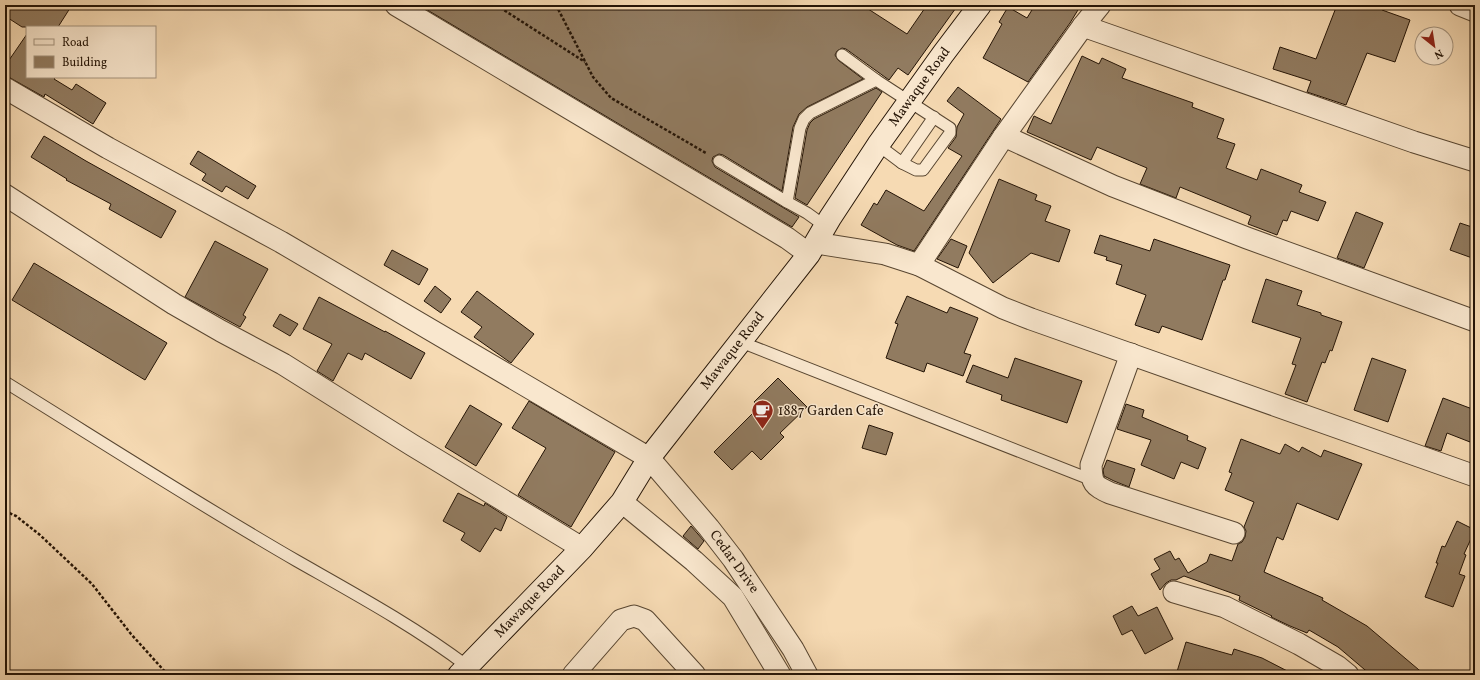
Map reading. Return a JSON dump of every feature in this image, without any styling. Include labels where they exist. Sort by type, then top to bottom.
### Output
[{"type":"main road","name":"Mawaque Road","points":[[463,671],[582,548],[622,502],[649,458],[741,342],[817,241],[878,145],[980,5]]},
{"type":"street","points":[[396,5],[787,238],[817,241],[885,254],[919,265],[1003,308],[1475,476]]},
{"type":"street","points":[[919,265],[1004,136],[1083,26],[1100,5]]},
{"type":"street","points":[[1460,5],[1475,11]]},
{"type":"street","points":[[1083,26],[1414,142],[1475,161]]},
{"type":"street","name":"Cedar Drive","points":[[5,88],[108,148],[281,242],[649,458],[733,558],[793,649],[807,675]]},
{"type":"street","points":[[1004,136],[1113,186],[1247,238],[1475,321]]},
{"type":"street","points":[[5,195],[174,304],[283,364],[412,445],[582,548]]},
{"type":"street","points":[[1131,354],[1091,465],[1092,480],[1098,488],[1110,493],[1234,533]]},
{"type":"street","name":"Cedar Drive","points":[[622,502],[694,561],[733,597],[780,675]]},
{"type":"street","points":[[1174,592],[1225,607],[1299,644],[1337,666],[1348,675]]},
{"type":"street","points":[[573,675],[621,620],[634,616],[645,620],[695,675]]},
{"type":"lane","points":[[842,55],[876,80],[950,128],[950,133],[924,170],[916,170],[902,163],[878,145]]},
{"type":"lane","points":[[787,202],[800,128],[804,120],[810,113],[876,80]]},
{"type":"lane","points":[[902,163],[934,117]]},
{"type":"lane","points":[[719,161],[807,213],[817,241]]},
{"type":"lane","points":[[741,342],[1092,480]]},
{"type":"lane","points":[[5,382],[197,501],[297,561],[332,580],[440,646],[463,671]]},
{"type":"path","points":[[496,5],[585,62]]},
{"type":"path","points":[[556,5],[593,77],[611,98],[719,161]]},
{"type":"path","points":[[5,511],[16,516],[40,535],[92,584],[130,634],[168,675]]},
{"type":"building","points":[[5,5],[72,5],[59,26],[22,27],[5,16]]},
{"type":"building","points":[[419,5],[862,5],[907,34],[927,5],[958,5],[908,75],[898,68],[889,80],[846,49],[842,48],[837,51],[835,55],[838,60],[863,79],[807,107],[799,114],[793,127],[782,191],[723,155],[719,154],[713,157],[712,161],[715,167],[799,217],[792,227]]},
{"type":"building","points":[[1035,5],[1081,5],[1028,82],[983,58],[1002,24],[999,22],[1008,7],[1027,18]]},
{"type":"building","points":[[1337,5],[1374,5],[1383,9],[1382,10],[1410,20],[1395,62],[1367,53],[1346,105],[1307,92],[1311,81],[1273,69],[1280,47],[1316,59]]},
{"type":"building","points":[[26,35],[26,78],[55,78],[54,79],[72,90],[76,84],[106,103],[93,124],[45,94],[44,97],[5,75],[5,66]]},
{"type":"building","points":[[1082,56],[1099,64],[1102,58],[1126,69],[1122,78],[1193,103],[1192,107],[1224,119],[1217,138],[1235,144],[1226,168],[1257,180],[1261,169],[1302,185],[1299,192],[1326,202],[1318,221],[1291,211],[1287,221],[1283,220],[1277,235],[1248,224],[1251,216],[1180,187],[1176,198],[1140,184],[1147,168],[1097,147],[1091,160],[1027,132],[1034,116],[1051,124]]},
{"type":"building","points":[[958,87],[1001,119],[914,251],[897,245],[861,225],[874,203],[877,205],[886,190],[924,211],[962,156],[948,148],[956,137],[957,127],[964,114],[947,101]]},
{"type":"building","points":[[876,88],[882,92],[807,205],[795,198],[807,130],[810,123],[814,119]]},
{"type":"building","points":[[44,136],[176,211],[161,238],[109,209],[111,204],[66,180],[67,179],[31,157]]},
{"type":"building","points":[[198,151],[256,186],[248,199],[226,186],[222,192],[202,180],[206,174],[190,164]]},
{"type":"building","points":[[999,179],[1037,195],[1035,200],[1051,206],[1045,221],[1070,230],[1059,262],[1031,253],[993,283],[969,253]]},
{"type":"building","points":[[1356,212],[1383,223],[1364,268],[1337,258]]},
{"type":"building","points":[[1460,223],[1475,228],[1475,259],[1450,250]]},
{"type":"building","points":[[1100,235],[1150,251],[1154,239],[1230,265],[1225,280],[1223,280],[1202,340],[1162,326],[1159,333],[1135,325],[1146,295],[1116,284],[1122,265],[1106,260],[1107,257],[1094,253]]},
{"type":"building","points":[[951,239],[967,246],[958,268],[937,259]]},
{"type":"building","points":[[215,241],[268,269],[243,315],[246,317],[240,327],[185,297]]},
{"type":"building","points":[[392,250],[428,269],[419,285],[384,265]]},
{"type":"building","points":[[34,263],[167,343],[145,380],[12,300]]},
{"type":"building","points":[[1266,279],[1302,291],[1297,305],[1342,322],[1332,351],[1330,350],[1325,363],[1322,362],[1307,402],[1285,394],[1296,365],[1292,364],[1301,338],[1252,322]]},
{"type":"building","points":[[435,286],[451,299],[441,313],[424,301]]},
{"type":"building","points":[[477,291],[534,334],[511,363],[474,337],[482,327],[461,312]]},
{"type":"building","points":[[907,296],[947,313],[950,307],[978,318],[964,353],[971,355],[963,376],[927,363],[924,372],[886,358],[898,324],[895,323]]},
{"type":"building","points":[[319,297],[425,353],[411,379],[365,353],[362,360],[348,353],[333,381],[317,371],[332,344],[303,329]]},
{"type":"building","points":[[280,314],[298,324],[290,336],[273,326]]},
{"type":"building","points":[[1015,358],[1082,381],[1067,423],[1001,400],[1002,395],[966,382],[973,365],[1008,378]]},
{"type":"building","points":[[1372,358],[1406,370],[1388,422],[1354,410]]},
{"type":"building","points":[[778,378],[807,407],[780,433],[784,437],[761,460],[752,451],[732,470],[714,452],[759,407],[754,402]]},
{"type":"building","points":[[1443,398],[1475,410],[1475,429],[1470,442],[1447,433],[1441,451],[1425,446]]},
{"type":"building","points":[[529,401],[615,452],[571,527],[518,495],[546,448],[512,428]]},
{"type":"building","points":[[1126,404],[1144,410],[1142,417],[1188,436],[1187,440],[1206,448],[1198,469],[1181,462],[1174,479],[1141,465],[1151,440],[1117,429]]},
{"type":"building","points":[[470,405],[502,424],[476,466],[445,447]]},
{"type":"building","points":[[869,425],[893,433],[886,455],[862,448]]},
{"type":"building","points":[[1241,439],[1280,454],[1285,444],[1299,452],[1302,447],[1321,457],[1324,450],[1362,464],[1338,520],[1297,503],[1283,540],[1277,537],[1264,572],[1323,598],[1322,600],[1367,626],[1425,675],[1371,675],[1338,647],[1309,630],[1307,633],[1290,626],[1239,600],[1240,596],[1184,576],[1176,580],[1171,580],[1160,590],[1151,574],[1160,569],[1154,559],[1170,551],[1175,560],[1179,558],[1188,573],[1207,562],[1210,554],[1232,561],[1238,544],[1242,542],[1245,537],[1246,531],[1244,527],[1254,502],[1225,490],[1232,473],[1229,472]]},
{"type":"building","points":[[1107,460],[1135,469],[1129,487],[1104,476],[1103,470]]},
{"type":"building","points":[[458,493],[484,506],[485,503],[507,517],[501,531],[495,528],[480,552],[461,540],[465,533],[443,521]]},
{"type":"building","points":[[1457,521],[1475,530],[1464,554],[1466,555],[1459,574],[1465,576],[1453,607],[1425,597],[1438,563],[1436,563],[1442,546],[1445,547]]},
{"type":"building","points":[[691,526],[704,541],[698,549],[683,536]]},
{"type":"building","points":[[1132,606],[1138,616],[1157,607],[1173,639],[1145,654],[1132,630],[1122,635],[1113,616]]},
{"type":"building","points":[[1186,642],[1232,655],[1234,649],[1262,658],[1295,675],[1176,675]]},
{"type":"place","name":"1887 Garden Cafe","points":[[762,430]]}]
